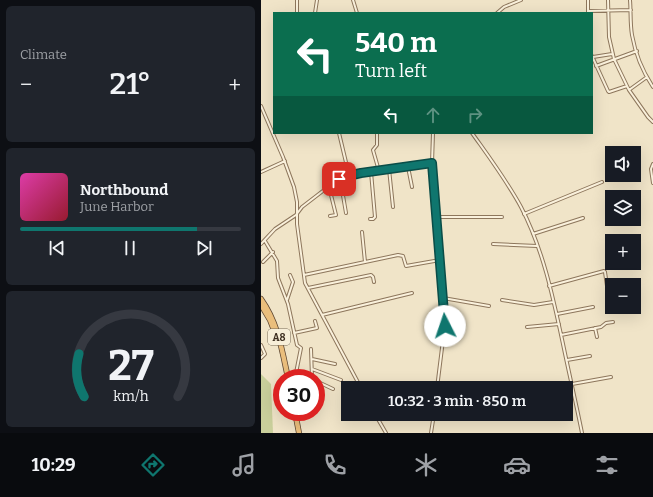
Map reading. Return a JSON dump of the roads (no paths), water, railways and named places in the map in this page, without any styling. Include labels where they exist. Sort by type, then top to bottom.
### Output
[{"type":"highway","name":"A8","points":[[261,299],[271,315],[276,327],[285,369]]},
{"type":"highway","name":"A8","points":[[261,305],[270,320],[275,333],[285,369]]},
{"type":"highway","points":[[294,421],[296,433]]},
{"type":"highway","points":[[296,421],[299,433]]},
{"type":"street","points":[[297,0],[297,12]]},
{"type":"street","points":[[315,12],[317,0]]},
{"type":"street","points":[[353,0],[357,12]]},
{"type":"street","points":[[498,12],[504,7],[521,0]]},
{"type":"street","points":[[588,0],[588,12],[631,10]]},
{"type":"street","points":[[608,0],[609,37],[614,60],[629,90],[653,122]]},
{"type":"street","points":[[630,0],[632,34],[637,51],[653,87]]},
{"type":"street","points":[[596,66],[637,51]]},
{"type":"street","points":[[593,56],[612,54]]},
{"type":"street","points":[[593,58],[608,92],[627,86]]},
{"type":"street","points":[[629,90],[647,76]]},
{"type":"street","points":[[261,106],[272,130]]},
{"type":"street","points":[[274,134],[285,161],[295,193],[304,280],[357,381]]},
{"type":"street","points":[[339,134],[349,176]]},
{"type":"street","points":[[377,134],[377,145],[373,150],[379,171]]},
{"type":"street","points":[[433,134],[432,163],[445,324],[438,381]]},
{"type":"street","points":[[473,134],[490,157],[514,195],[533,234],[557,314],[571,381]]},
{"type":"street","points":[[261,172],[285,161]]},
{"type":"street","points":[[261,244],[275,229],[340,178],[432,163]]},
{"type":"street","points":[[653,164],[651,169],[653,183]]},
{"type":"street","points":[[408,167],[412,187]]},
{"type":"street","points":[[389,169],[393,207]]},
{"type":"street","points":[[370,219],[375,217],[371,172]]},
{"type":"street","points":[[340,178],[346,214]]},
{"type":"street","points":[[524,214],[602,182]]},
{"type":"street","points":[[329,187],[336,215],[330,216]]},
{"type":"street","points":[[437,217],[502,217]]},
{"type":"street","points":[[533,234],[583,218]]},
{"type":"street","points":[[362,232],[365,262]]},
{"type":"street","points":[[264,240],[273,252],[277,261],[278,278],[287,301],[297,345],[301,349],[297,369]]},
{"type":"street","points":[[493,244],[537,246]]},
{"type":"street","points":[[262,261],[273,252]]},
{"type":"street","points":[[304,275],[402,255],[404,256],[406,266],[440,260]]},
{"type":"street","points":[[549,286],[604,271],[605,278]]},
{"type":"street","points":[[287,301],[293,282],[290,275]]},
{"type":"street","points":[[308,288],[371,275],[374,282]]},
{"type":"street","points":[[322,315],[412,293]]},
{"type":"street","points":[[443,298],[489,306]]},
{"type":"street","points":[[502,300],[534,305],[553,302]]},
{"type":"street","points":[[557,314],[593,307]]},
{"type":"street","points":[[294,333],[317,328],[315,321]]},
{"type":"street","points":[[561,335],[602,327],[606,323],[613,322]]},
{"type":"street","points":[[527,327],[559,324]]},
{"type":"street","points":[[595,328],[597,337]]},
{"type":"street","points":[[261,345],[265,353],[261,358]]},
{"type":"street","points":[[311,348],[312,369]]},
{"type":"street","points":[[567,360],[590,356]]},
{"type":"street","points":[[312,359],[335,364]]},
{"type":"street","points":[[325,374],[341,380]]},
{"type":"street","points":[[573,384],[611,377]]},
{"type":"street","points":[[325,385],[333,389]]},
{"type":"street","points":[[573,389],[582,433]]},
{"type":"street","points":[[379,421],[386,433]]},
{"type":"street","points":[[431,433],[433,421]]}]
